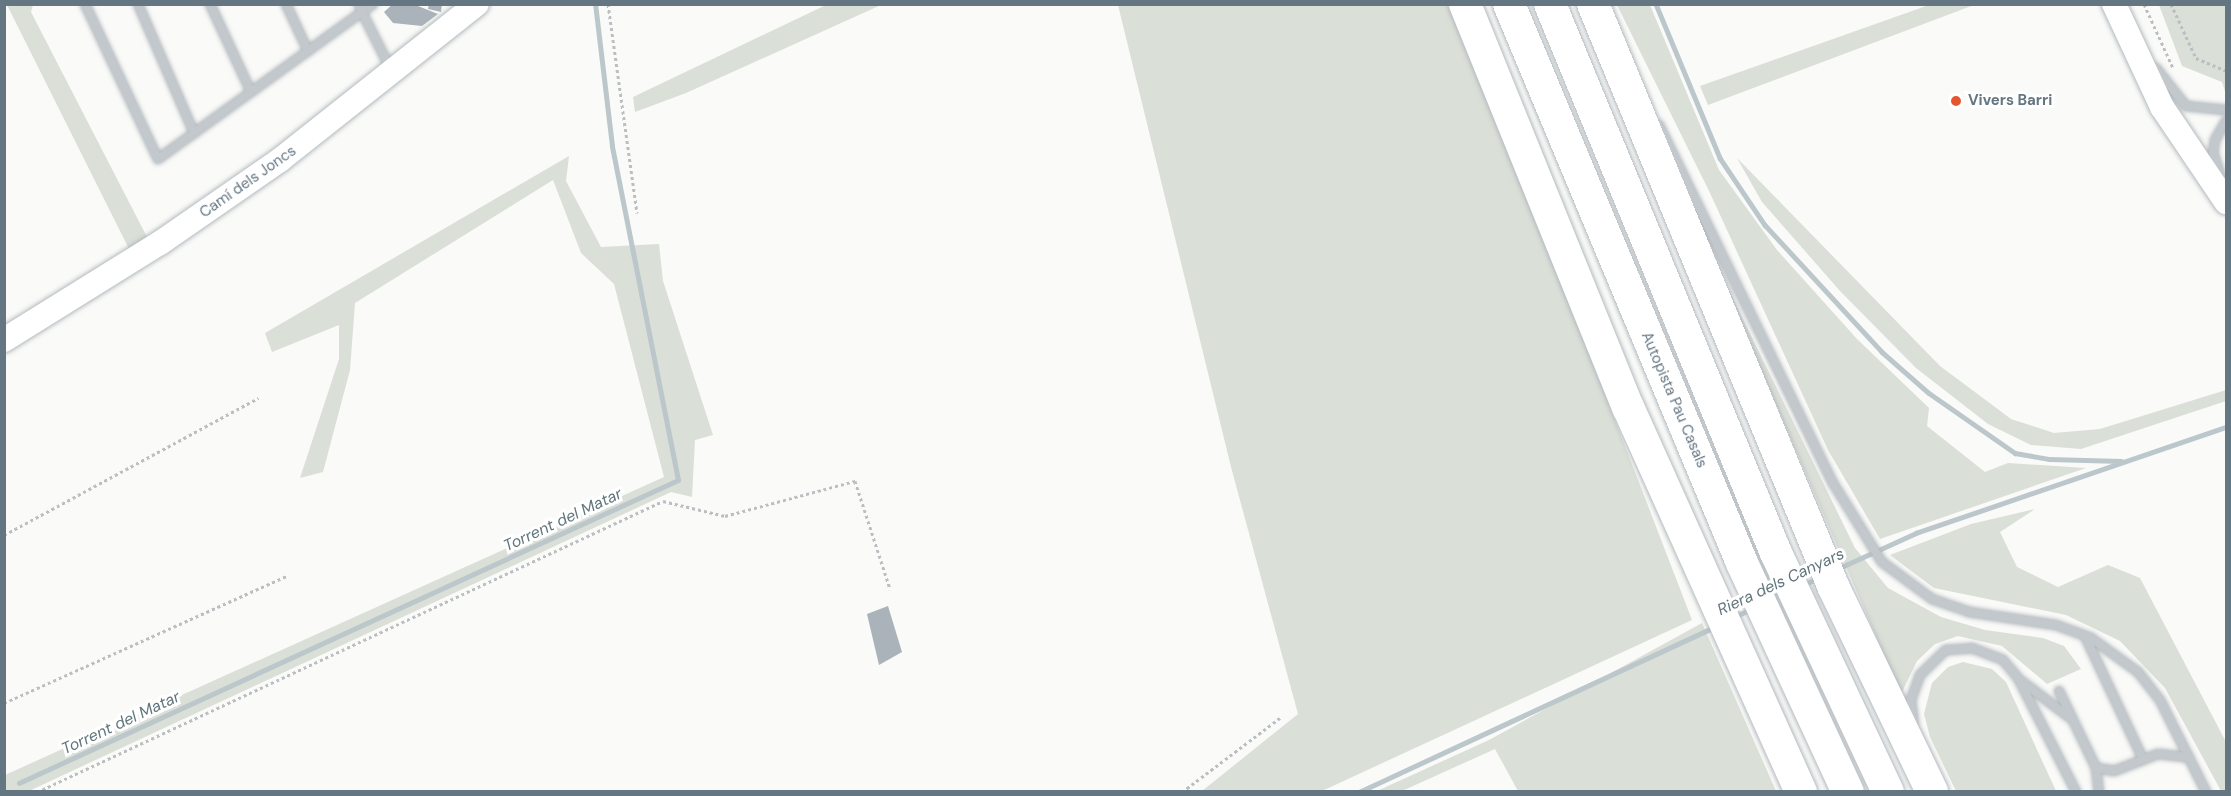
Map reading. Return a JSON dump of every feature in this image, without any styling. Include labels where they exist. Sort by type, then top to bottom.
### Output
[{"type":"highway","points":[[1465,4],[1628,407],[1801,792]]},
{"type":"highway","name":"Autopista Pau Casals","points":[[1509,4],[1739,555],[1848,792]]},
{"type":"highway","points":[[1550,4],[1772,543],[1888,792]]},
{"type":"highway","points":[[1593,4],[1806,530],[1930,786]]},
{"type":"highway","points":[[1520,34],[1529,90],[1660,475]]},
{"type":"highway","points":[[1626,192],[1694,313],[1755,447],[1806,530]]},
{"type":"street","name":"Camí dels Joncs","points":[[4,340],[169,237],[280,160],[477,4]]},
{"type":"street","points":[[2114,4],[2162,107],[2226,202]]},
{"type":"lane","points":[[85,4],[158,159],[308,51],[361,8],[373,4]]},
{"type":"lane","points":[[138,4],[194,133]]},
{"type":"lane","points":[[210,4],[251,92]]},
{"type":"lane","points":[[286,4],[308,51]]},
{"type":"lane","points":[[2114,4],[2176,98],[2197,110],[2226,110]]},
{"type":"lane","points":[[361,8],[392,71]]},
{"type":"lane","points":[[1623,77],[1646,107]]},
{"type":"lane","points":[[1653,116],[1696,195],[1849,510],[1882,562],[1897,576],[1932,599],[1969,612],[2056,625],[2085,636],[2138,672],[2160,700],[2206,792]]},
{"type":"lane","points":[[2226,121],[2215,140],[2213,153],[2226,189]]},
{"type":"lane","points":[[2085,636],[2143,759]]},
{"type":"lane","points":[[1930,786],[1911,700],[1915,685],[1928,664],[1946,650],[1972,648],[2003,660],[2018,678],[2076,792]]},
{"type":"lane","points":[[2018,678],[2072,719]]},
{"type":"lane","points":[[2060,692],[2096,768],[2099,792]]},
{"type":"lane","points":[[2096,768],[2114,771],[2158,754],[2189,757]]},
{"type":"path","points":[[608,4],[637,213]]},
{"type":"path","points":[[2144,4],[2175,72]]},
{"type":"path","points":[[2171,4],[2196,58],[2226,71]]},
{"type":"path","points":[[4,535],[258,398]]},
{"type":"path","points":[[37,792],[663,501],[725,516],[855,481],[890,589]]},
{"type":"path","points":[[4,703],[289,575]]},
{"type":"path","points":[[1182,792],[1280,718]]},
{"type":"shaded area","points":[[7,5],[33,5],[31,12],[147,237],[129,249]]},
{"type":"shaded area","points":[[826,5],[881,5],[686,93],[635,112],[633,97]]},
{"type":"shaded area","points":[[1118,5],[1448,5],[1541,228],[1692,620],[1322,791],[1202,791],[1298,714],[1231,467]]},
{"type":"shaded area","points":[[1617,5],[1650,5],[1719,170],[1777,250],[1857,339],[1929,408],[1927,426],[1985,472],[2008,463],[2086,468],[1880,539],[1828,450],[1710,193]]},
{"type":"shaded area","points":[[1929,5],[1974,5],[1708,105],[1700,86]]},
{"type":"shaded area","points":[[2159,5],[2226,5],[2226,94],[2222,82],[2182,66]]},
{"type":"shaded area","points":[[569,156],[566,181],[601,247],[659,244],[663,281],[713,435],[695,440],[692,497],[671,492],[29,791],[5,791],[5,775],[664,477],[614,284],[581,253],[553,180],[355,303],[350,370],[323,472],[300,478],[339,359],[339,325],[272,352],[265,333]]},
{"type":"shaded area","points":[[1737,158],[1940,366],[2011,419],[2054,433],[2100,429],[2226,390],[2226,401],[2081,449],[2031,445],[1988,424],[1916,368],[1840,291],[1762,202]]},
{"type":"shaded area","points":[[1712,256],[1855,548],[1888,588],[1941,617],[1985,630],[2043,638],[2064,646],[2081,669],[2047,684],[2002,646],[1958,636],[1935,644],[1917,661],[1901,694]]},
{"type":"shaded area","points":[[2035,509],[2000,532],[2017,567],[2058,587],[2108,565],[2140,578],[2226,742],[2226,791],[2221,791],[2165,688],[2120,641],[2066,615],[1934,588],[1890,555],[1971,524]]},
{"type":"shaded area","points":[[1702,623],[1776,791],[1518,791],[1495,749],[1402,791],[1377,791],[1489,740]]},
{"type":"shaded area","points":[[1963,662],[1992,669],[2006,682],[2056,791],[1956,791],[1930,737],[1924,714],[1932,683],[1948,667]]},
{"type":"building","points":[[393,4],[413,4],[438,14],[422,26],[393,23],[384,12]]},
{"type":"building","points":[[429,4],[442,4],[441,12],[428,9]]},
{"type":"building","points":[[888,606],[902,652],[879,665],[867,614]]},
{"type":"waterway","name":"Torrent del Matar","points":[[19,783],[678,480],[612,146],[595,4]]},
{"type":"waterway","points":[[1656,4],[1720,158],[1765,225],[1882,352],[1929,393],[2015,453],[2049,459],[2121,461]]},
{"type":"waterway","name":"Riera dels Canyars","points":[[1837,569],[1916,533],[2226,427]]},
{"type":"waterway","name":"Riera dels Canyars","points":[[1802,585],[1819,578]]},
{"type":"waterway","name":"Riera dels Canyars","points":[[1734,617],[1751,609]]},
{"type":"waterway","name":"Riera dels Canyars","points":[[1359,792],[1716,626]]},
{"type":"place","name":"Vivers Barri","points":[[1956,101]]}]
